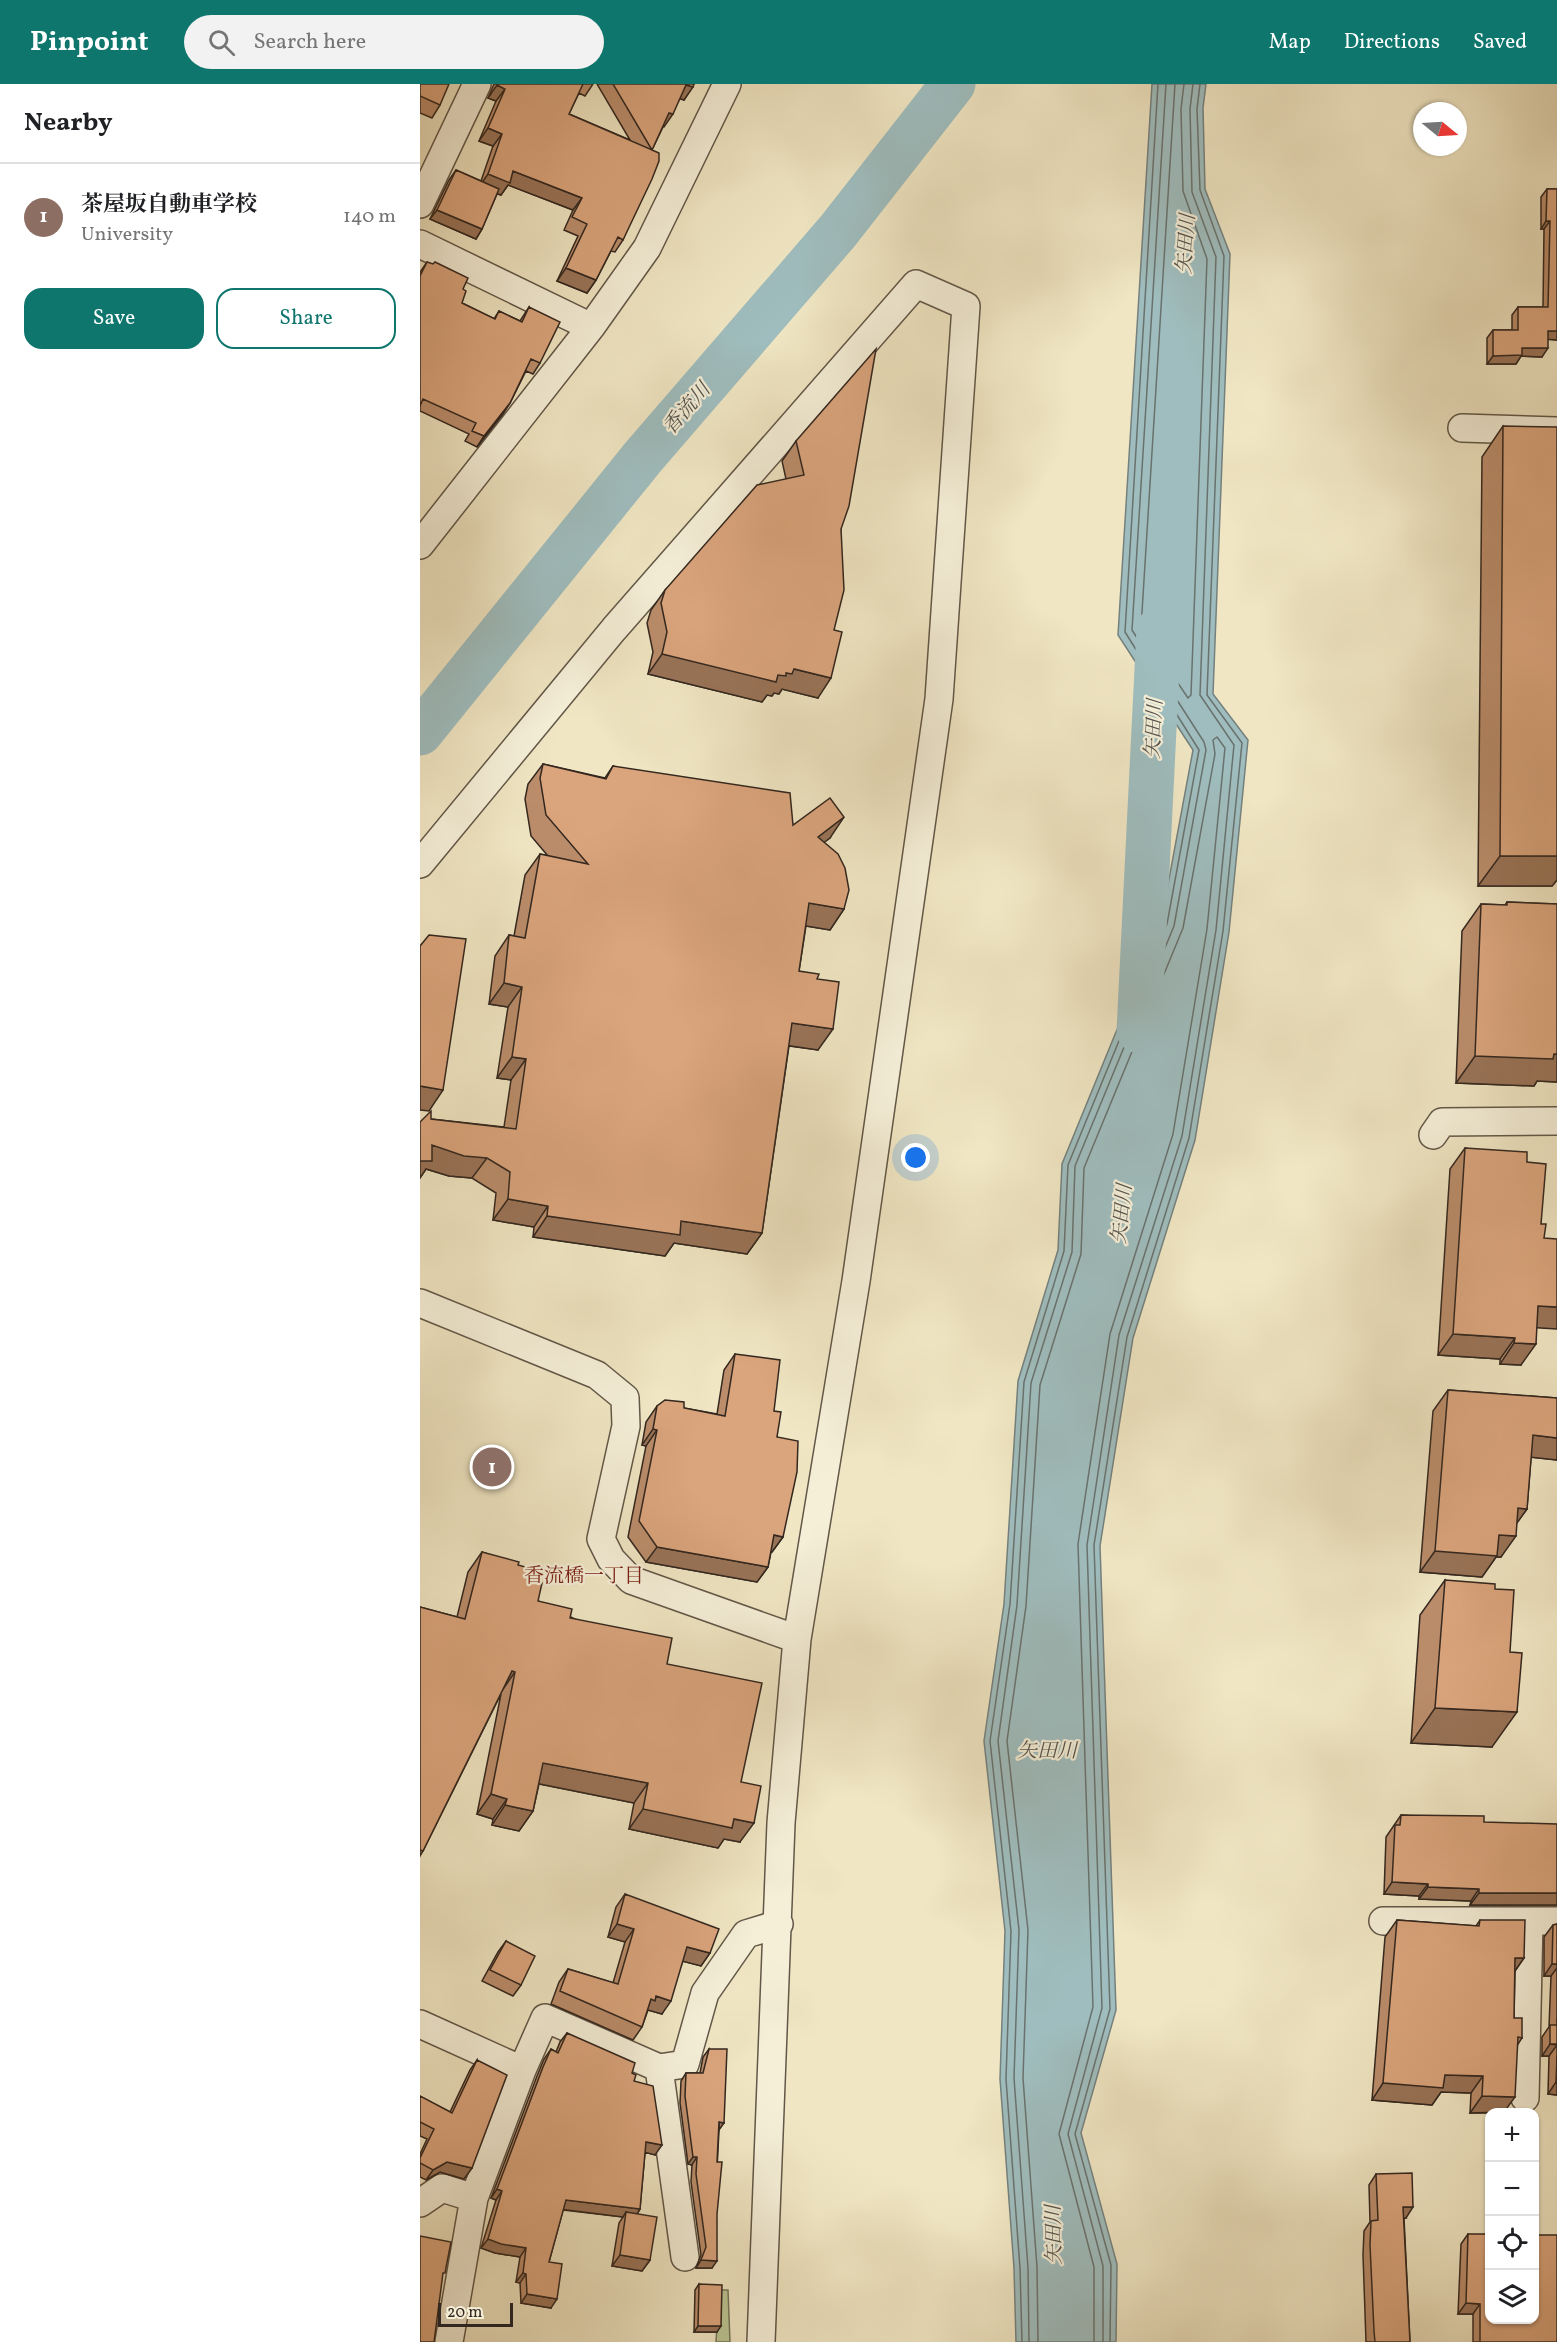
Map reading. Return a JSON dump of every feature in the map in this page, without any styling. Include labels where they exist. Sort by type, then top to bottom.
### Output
[{"type":"street","points":[[420,204],[477,84]]},
{"type":"street","points":[[420,545],[591,327],[647,248],[727,84]]},
{"type":"street","points":[[420,244],[591,327]]},
{"type":"street","points":[[420,864],[614,629],[916,284],[966,306],[939,699],[856,1281],[797,1639],[781,1823],[779,1924],[761,2342]]},
{"type":"street","points":[[1462,428],[1557,431]]},
{"type":"street","points":[[1433,1135],[1442,1122],[1557,1120]]},
{"type":"street","points":[[420,1303],[597,1375],[625,1398],[626,1426],[601,1539],[611,1559],[630,1580],[797,1639]]},
{"type":"street","points":[[1383,1921],[1557,1921]]},
{"type":"street","points":[[1525,2098],[1529,1921]]},
{"type":"street","points":[[449,2342],[474,2198],[522,2070],[545,2018],[659,2068],[685,2064],[705,1993],[746,1934],[779,1924]]},
{"type":"street","points":[[420,2024],[522,2070]]},
{"type":"street","points":[[659,2068],[684,2257]]},
{"type":"street","points":[[420,2203],[442,2188],[474,2198]]},
{"type":"green space","points":[[719,2290],[728,2290],[730,2342],[716,2342]]},
{"type":"water","name":"矢田川","points":[[1152,84],[1206,84],[1203,108],[1205,189],[1230,254],[1213,694],[1248,740],[1229,932],[1195,1140],[1133,1338],[1100,1546],[1116,2010],[1081,2133],[1117,2264],[1116,2342],[1016,2342],[1014,2268],[1000,2079],[1005,1931],[984,1741],[1004,1604],[1018,1381],[1058,1250],[1062,1164],[1161,922],[1193,750],[1118,635]]},
{"type":"building","points":[[420,84],[449,84],[440,105],[420,96]]},
{"type":"building","points":[[497,84],[583,84],[569,114],[659,153],[659,161],[652,179],[623,240],[618,237],[596,280],[566,268],[587,224],[572,217],[582,198],[513,171],[510,183],[488,174],[502,134],[488,128],[505,89]]},
{"type":"building","points":[[613,84],[694,84],[693,87],[686,85],[673,114],[669,113],[652,150]]},
{"type":"building","points":[[456,170],[499,189],[482,229],[437,210]]},
{"type":"building","points":[[1547,189],[1557,189],[1557,331],[1548,331],[1548,348],[1522,348],[1522,355],[1493,356],[1493,330],[1518,330],[1518,307],[1548,307],[1550,221],[1546,221]]},
{"type":"building","points":[[427,262],[433,264],[435,262],[468,278],[463,289],[466,291],[462,303],[495,319],[499,311],[522,322],[529,307],[560,322],[540,363],[531,359],[510,403],[484,436],[472,431],[476,423],[423,399],[420,406],[420,276]]},
{"type":"building","points":[[876,349],[849,506],[841,529],[844,590],[834,630],[842,632],[831,678],[794,669],[792,674],[778,675],[776,682],[662,654],[667,632],[661,603],[665,590],[757,485],[804,475],[796,441]]},
{"type":"building","points":[[1503,426],[1557,427],[1557,856],[1500,856]]},
{"type":"building","points":[[543,764],[606,779],[613,766],[790,793],[793,825],[830,798],[844,817],[818,837],[838,854],[845,868],[849,890],[844,909],[809,903],[799,971],[819,974],[817,979],[839,982],[833,1029],[792,1023],[762,1233],[681,1221],[680,1235],[547,1216],[548,1206],[508,1199],[510,1172],[487,1158],[464,1156],[432,1145],[432,1161],[420,1161],[420,1122],[431,1111],[431,1119],[516,1129],[526,1059],[512,1057],[522,987],[504,983],[509,935],[525,938],[540,854],[588,864],[546,815],[540,778]]},
{"type":"building","points":[[1507,902],[1557,904],[1557,1054],[1554,1054],[1553,1059],[1475,1056],[1481,904],[1507,905]]},
{"type":"building","points":[[429,935],[466,939],[443,1090],[420,1086],[420,946]]},
{"type":"building","points":[[1465,1148],[1527,1152],[1527,1162],[1546,1164],[1541,1224],[1546,1224],[1544,1238],[1557,1239],[1557,1307],[1538,1306],[1536,1344],[1514,1343],[1515,1338],[1453,1334]]},
{"type":"building","points":[[735,1354],[780,1360],[774,1411],[781,1412],[777,1437],[798,1441],[797,1472],[783,1537],[774,1535],[768,1567],[657,1547],[639,1521],[657,1430],[653,1429],[657,1406],[665,1400],[684,1402],[684,1408],[725,1416]]},
{"type":"building","points":[[1448,1390],[1557,1398],[1557,1438],[1533,1435],[1527,1509],[1518,1508],[1516,1536],[1499,1535],[1497,1556],[1435,1551]]},
{"type":"building","points":[[482,1552],[519,1562],[518,1565],[533,1569],[530,1580],[542,1583],[538,1601],[572,1609],[570,1618],[672,1638],[667,1664],[762,1683],[741,1782],[761,1786],[754,1823],[734,1819],[732,1828],[643,1809],[648,1783],[543,1763],[533,1811],[505,1805],[507,1799],[491,1794],[515,1672],[512,1671],[423,1851],[420,1850],[420,1607],[465,1619]]},
{"type":"building","points":[[1445,1580],[1495,1584],[1495,1589],[1514,1590],[1510,1652],[1522,1653],[1517,1712],[1435,1708]]},
{"type":"building","points":[[1401,1815],[1484,1816],[1484,1822],[1557,1824],[1557,1893],[1479,1893],[1479,1889],[1428,1887],[1428,1884],[1392,1882],[1395,1825],[1400,1825]]},
{"type":"building","points":[[625,1894],[719,1929],[710,1953],[687,1947],[671,2001],[656,1996],[655,2001],[651,1999],[642,2027],[560,1991],[568,1969],[618,1984],[634,1929],[617,1924]]},
{"type":"building","points":[[1397,1920],[1479,1926],[1480,1920],[1525,1920],[1524,1958],[1515,1958],[1514,2018],[1522,2018],[1522,2038],[1518,2037],[1515,2097],[1482,2096],[1483,2076],[1445,2075],[1443,2088],[1383,2083]]},
{"type":"building","points":[[1557,1924],[1557,1964],[1552,1964],[1553,1925]]},
{"type":"building","points":[[506,1941],[535,1956],[521,1985],[490,1970]]},
{"type":"building","points":[[1550,2025],[1557,2025],[1557,2044],[1550,2044]]},
{"type":"building","points":[[567,2033],[635,2063],[632,2073],[636,2075],[634,2081],[653,2086],[662,2145],[646,2142],[640,2209],[566,2200],[549,2262],[562,2264],[557,2299],[527,2294],[526,2274],[523,2273],[526,2248],[501,2244],[488,2239],[502,2191],[497,2189],[543,2067],[551,2049],[558,2053]]},
{"type":"building","points":[[709,2049],[727,2049],[724,2123],[719,2122],[717,2162],[722,2162],[717,2214],[717,2261],[701,2260],[706,2247],[696,2174],[697,2157],[693,2157],[685,2096],[686,2073],[703,2073]]},
{"type":"building","points":[[477,2060],[507,2075],[472,2168],[447,2162],[433,2170],[420,2163],[420,2158],[434,2129],[420,2122],[420,2096],[452,2113]]},
{"type":"building","points":[[1412,2173],[1413,2207],[1403,2207],[1410,2342],[1375,2342],[1370,2245],[1371,2221],[1378,2220],[1376,2174]]},
{"type":"building","points":[[626,2212],[657,2217],[650,2260],[620,2255]]},
{"type":"building","points":[[1468,2234],[1485,2234],[1485,2324],[1539,2324],[1539,2235],[1557,2235],[1557,2342],[1480,2342],[1480,2304],[1466,2303]]},
{"type":"building","points":[[420,2236],[451,2242],[445,2273],[443,2273],[434,2342],[420,2342]]},
{"type":"building","points":[[699,2284],[722,2285],[721,2326],[698,2326]]},
{"type":"waterway","name":"香流川","points":[[420,733],[643,457],[838,231],[953,84]]},
{"type":"waterway","name":"矢田川","points":[[1139,1031],[1159,629]]},
{"type":"place","name":"茶屋坂自動車学校","points":[[492,1467]]},
{"type":"district","name":"香流橋一丁目","points":[[584,1575]]}]
